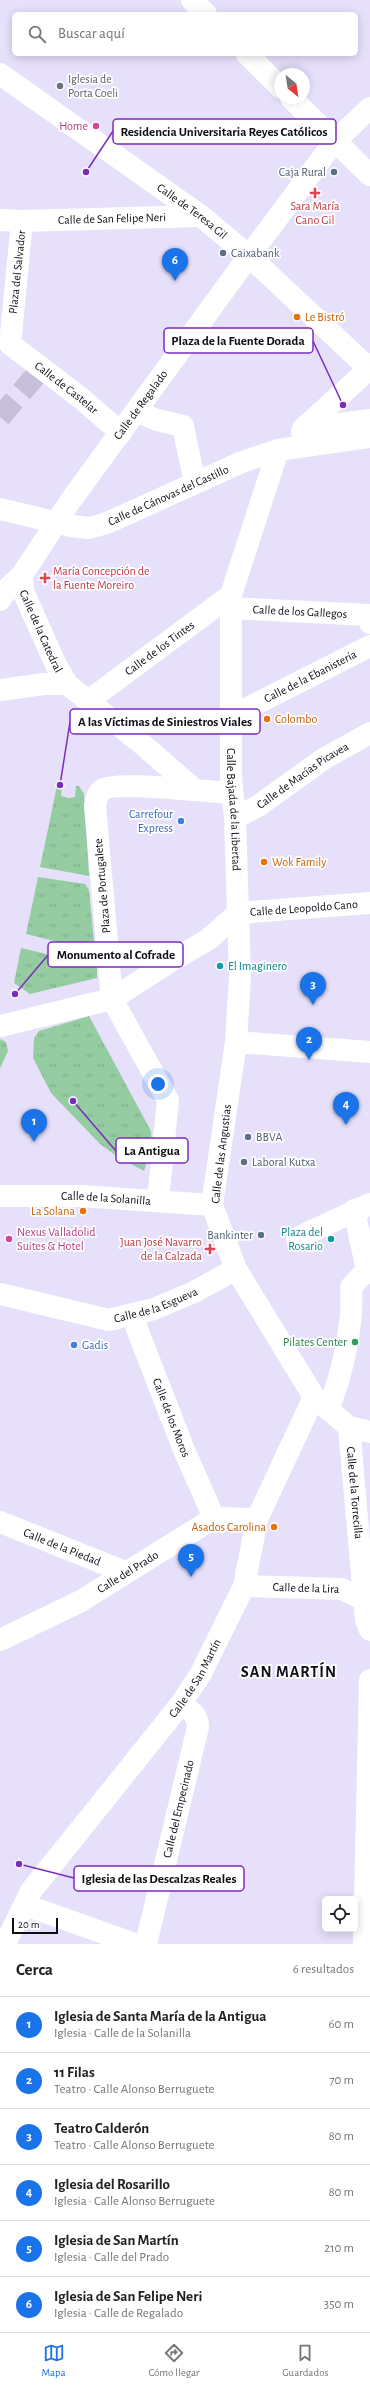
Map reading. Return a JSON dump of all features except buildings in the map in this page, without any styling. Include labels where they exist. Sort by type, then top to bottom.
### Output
[{"type":"street","points":[[192,0],[204,12]]},
{"type":"street","points":[[249,56],[274,81]]},
{"type":"street","name":"Calle de Teresa Gil","points":[[0,74],[201,216],[249,256],[362,362],[370,367]]},
{"type":"street","points":[[297,104],[370,175]]},
{"type":"street","name":"Calle de Regalado","points":[[8,588],[249,256],[335,141],[370,108]]},
{"type":"street","name":"Calle de San Felipe Neri","points":[[22,221],[201,216]]},
{"type":"street","name":"Plaza del Salvador","points":[[0,220],[22,221],[10,344]]},
{"type":"street","name":"Calle de Castelar","points":[[10,344],[39,371],[82,400],[121,433]]},
{"type":"street","points":[[293,442],[370,367]]},
{"type":"street","points":[[136,411],[157,420],[183,426],[195,483]]},
{"type":"street","points":[[293,442],[370,420]]},
{"type":"street","points":[[293,442],[370,437]]},
{"type":"street","name":"Calle de Cánovas del Castillo","points":[[0,509],[89,528],[108,523],[242,462],[293,442]]},
{"type":"street","name":"Calle Bajada de la Libertad","points":[[238,913],[235,818],[231,793],[231,602],[293,442]]},
{"type":"street","name":"Calle de la Catedral","points":[[8,588],[23,591],[56,665],[67,684]]},
{"type":"street","name":"Calle de los Gallegos","points":[[231,602],[369,619]]},
{"type":"street","name":"Calle de los Tintes","points":[[88,701],[231,602]]},
{"type":"street","name":"Calle de la Ebanistería","points":[[230,717],[370,646]]},
{"type":"street","points":[[0,690],[44,684],[67,684],[150,751],[195,790],[231,793]]},
{"type":"street","name":"Calle de Macías Picavea","points":[[235,818],[258,806],[324,758],[370,733]]},
{"type":"street","name":"Plaza de Portugalete","points":[[112,999],[95,806],[97,796],[103,789],[116,786],[195,790]]},
{"type":"street","name":"Calle de Leopoldo Cano","points":[[238,913],[370,903]]},
{"type":"street","points":[[0,1026],[112,999],[171,960],[209,939],[238,913]]},
{"type":"street","name":"Calle de las Angustias","points":[[238,913],[240,976],[236,1042],[212,1205],[236,1269],[321,1403],[349,1427],[370,1432]]},
{"type":"street","points":[[209,939],[229,956],[240,976]]},
{"type":"street","points":[[112,999],[168,1100],[158,1201]]},
{"type":"street","points":[[236,1042],[370,1052]]},
{"type":"street","name":"Calle de la Solanilla","points":[[0,1196],[81,1196],[212,1205]]},
{"type":"street","points":[[297,1238],[362,1207],[369,1272]]},
{"type":"street","name":"Calle de la Esgueva","points":[[0,1294],[109,1320],[154,1310],[194,1292],[236,1269]]},
{"type":"street","name":"Calle de San Martín","points":[[7,1928],[24,1905],[31,1891],[180,1705],[200,1675],[244,1586],[257,1520],[321,1403],[338,1383],[352,1302],[351,1287],[369,1272]]},
{"type":"street","name":"Calle de los Moros","points":[[132,1316],[184,1450],[214,1518]]},
{"type":"street","name":"Calle de la Torrecilla","points":[[349,1427],[368,1618]]},
{"type":"street","points":[[214,1518],[257,1520]]},
{"type":"street","name":"Calle del Prado","points":[[0,1640],[81,1601],[125,1572],[214,1518]]},
{"type":"street","name":"Calle de la Piedad","points":[[0,1522],[125,1572]]},
{"type":"street","name":"Calle de la Lira","points":[[244,1586],[342,1589],[368,1618]]},
{"type":"street","points":[[364,1944],[370,1694]]},
{"type":"street","name":"Calle del Empecinado","points":[[146,1944],[198,1727],[197,1717],[194,1712],[180,1705]]},
{"type":"street","points":[[24,1905],[136,1944]]},
{"type":"green space","points":[[57,786],[62,787],[61,796],[69,798],[75,797],[76,786],[79,786],[84,794],[89,876],[40,867]]},
{"type":"green space","points":[[38,877],[85,884],[89,890],[95,951],[26,934]]},
{"type":"green space","points":[[21,948],[71,960],[72,955],[97,962],[97,978],[30,994],[14,983]]},
{"type":"green space","points":[[89,1016],[151,1131],[152,1145],[144,1171],[118,1157],[100,1144],[51,1093],[33,1058],[34,1038],[39,1031]]},
{"type":"green space","points":[[0,1039],[6,1042],[8,1051],[0,1068]]},
{"type":"tunnel","points":[[0,417],[38,373]]},
{"type":"place","name":"Iglesia de Porta Coeli","points":[[60,86]]},
{"type":"place","name":"Home","points":[[96,126]]},
{"type":"place","name":"Residencia Universitaria Reyes Católicos","points":[[86,172]]},
{"type":"place","name":"Caja Rural","points":[[334,172]]},
{"type":"place","name":"Sara María Cano Gil","points":[[315,193]]},
{"type":"place","name":"Caixabank","points":[[223,253]]},
{"type":"place","name":"Iglesia de San Felipe Neri","points":[[175,281]]},
{"type":"place","name":"Le Bistró","points":[[297,317]]},
{"type":"place","name":"Plaza de la Fuente Dorada","points":[[343,405]]},
{"type":"place","name":"María Concepción de la Fuente Moreiro","points":[[45,578]]},
{"type":"place","name":"Colombo","points":[[267,719]]},
{"type":"place","name":"A las Víctimas de Siniestros Viales","points":[[60,785]]},
{"type":"place","name":"Carrefour Express","points":[[181,821]]},
{"type":"place","name":"Wok Family","points":[[264,862]]},
{"type":"place","name":"El Imaginero","points":[[220,966]]},
{"type":"place","name":"Monumento al Cofrade","points":[[15,994]]},
{"type":"place","name":"Teatro Calderón","points":[[313,1005]]},
{"type":"place","name":"11 Filas","points":[[309,1060]]},
{"type":"place","name":"La Antigua","points":[[73,1101]]},
{"type":"place","name":"Iglesia del Rosarillo","points":[[346,1125]]},
{"type":"place","name":"BBVA","points":[[248,1137]]},
{"type":"place","name":"Iglesia de Santa María de la Antigua","points":[[34,1142]]},
{"type":"place","name":"Laboral Kutxa","points":[[244,1162]]},
{"type":"place","name":"La Solana","points":[[83,1211]]},
{"type":"place","name":"Bankinter","points":[[261,1235]]},
{"type":"place","name":"Nexus Valladolid Suites & Hotel","points":[[9,1239]]},
{"type":"place","name":"Plaza del Rosario","points":[[331,1239]]},
{"type":"place","name":"Juan José Navarro de la Calzada","points":[[210,1249]]},
{"type":"place","name":"Pilates Center","points":[[355,1342]]},
{"type":"place","name":"Gadis","points":[[74,1345]]},
{"type":"place","name":"Asados Carolina","points":[[274,1527]]},
{"type":"place","name":"Iglesia de San Martín","points":[[191,1577]]},
{"type":"place","name":"Iglesia de las Descalzas Reales","points":[[19,1864]]},
{"type":"district","name":"SAN MARTÍN","points":[[289,1671]]}]
